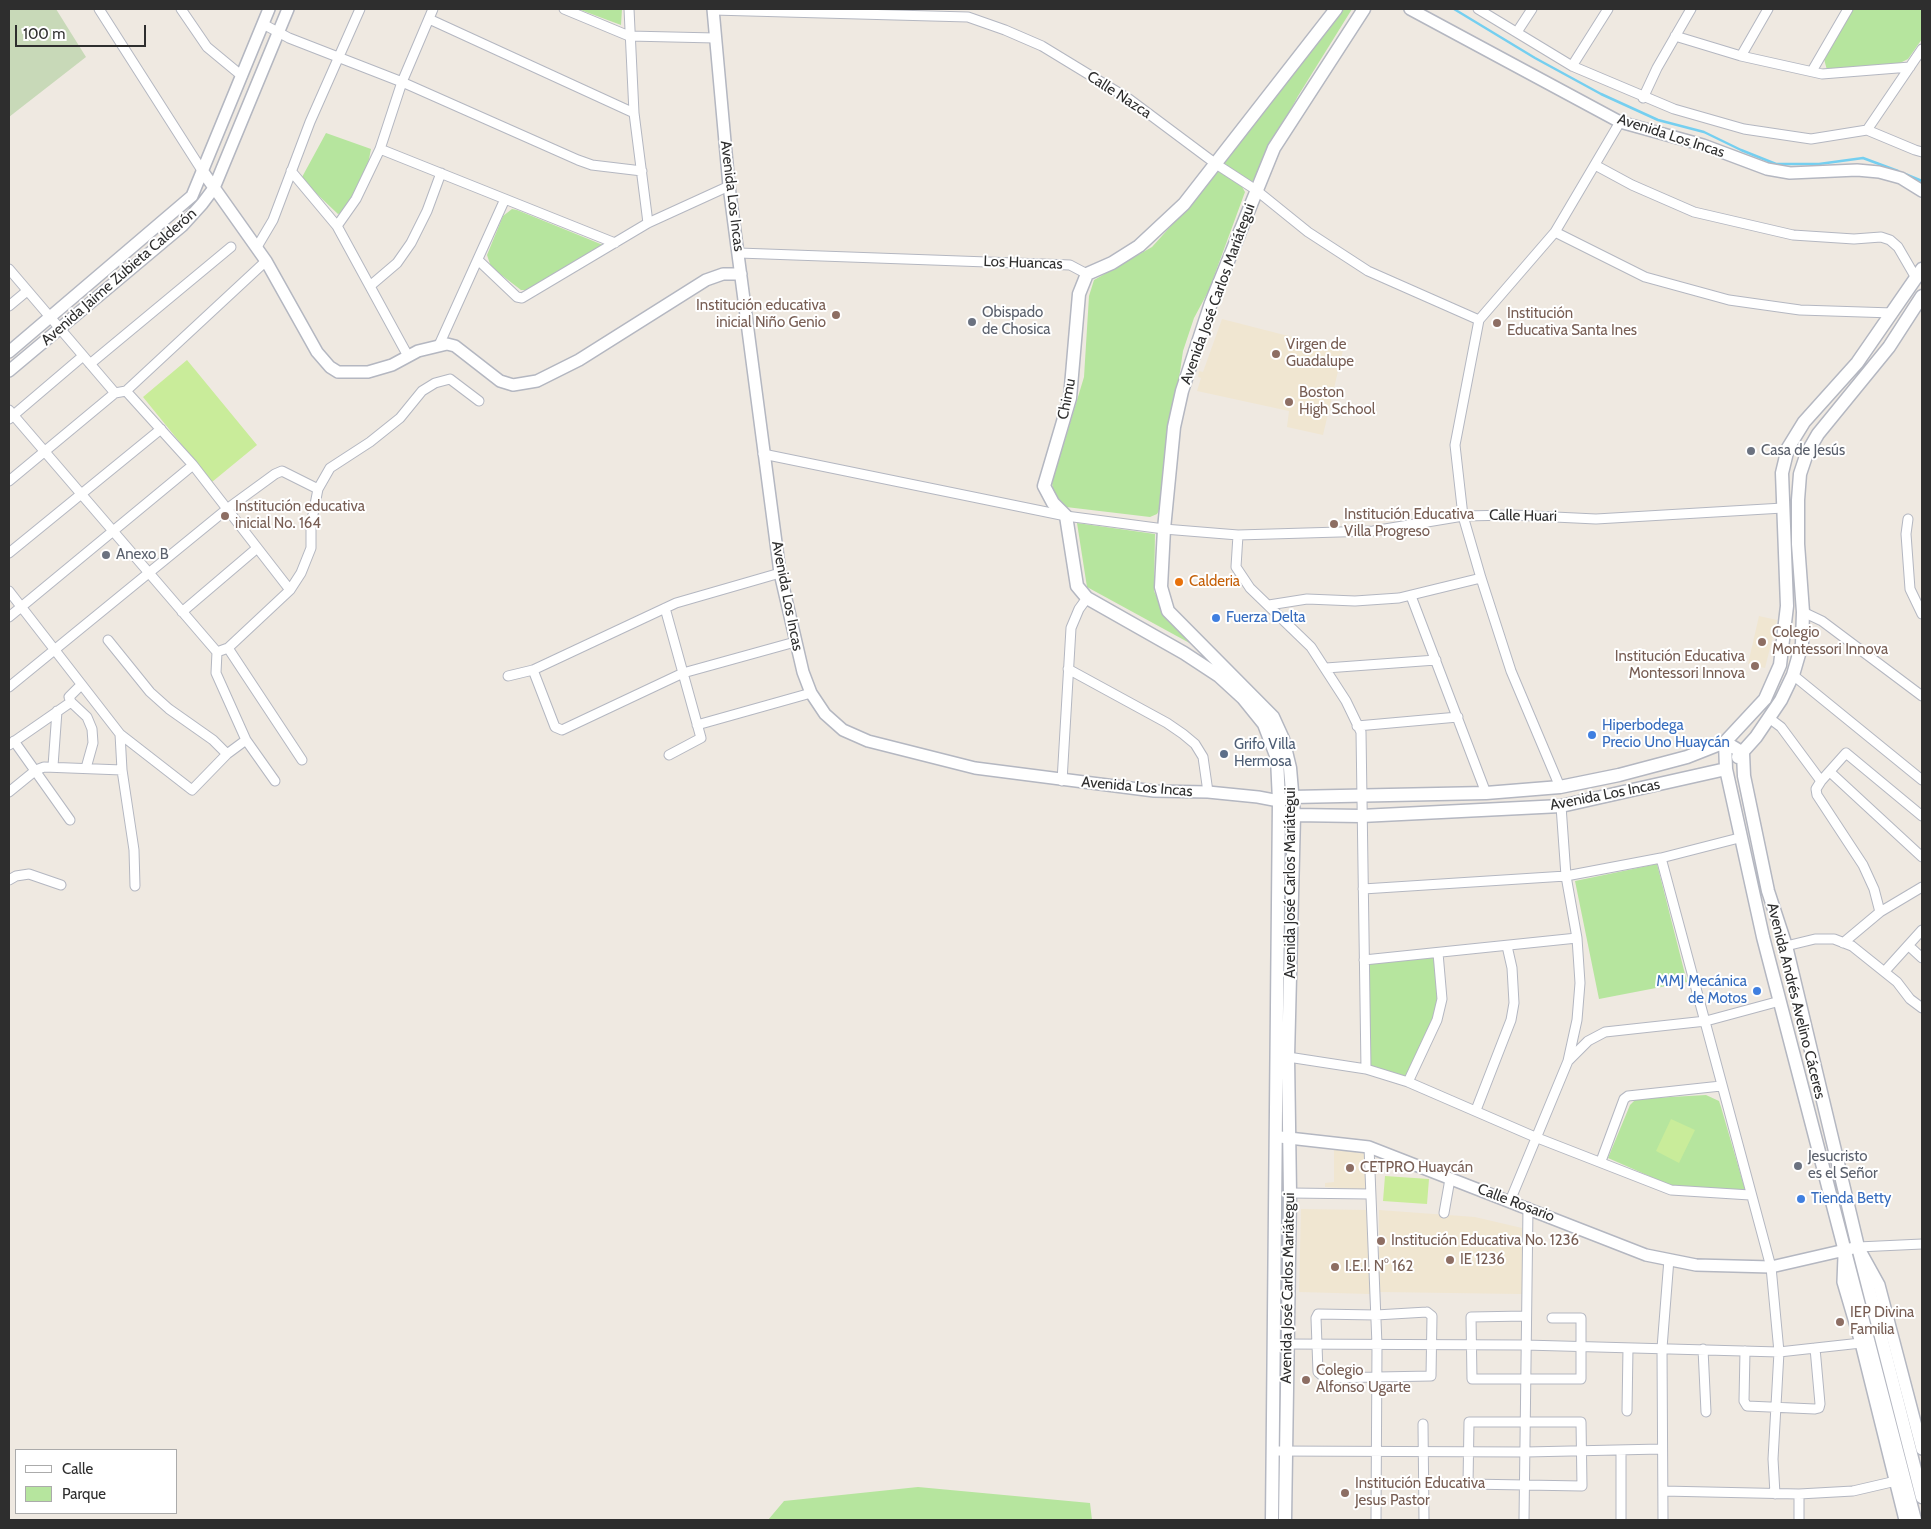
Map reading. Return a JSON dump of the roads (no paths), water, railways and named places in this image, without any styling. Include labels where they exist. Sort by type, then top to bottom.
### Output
[{"type":"main road","points":[[1087,274],[1126,254],[1163,226],[1184,204],[1336,9]]},
{"type":"main road","name":"Avenida José Carlos Mariátegui","points":[[1272,1520],[1273,1451],[1290,1193],[1288,1058],[1294,815],[1290,768],[1283,739],[1273,717],[1187,631],[1165,604],[1161,586],[1164,529],[1174,427],[1182,391],[1211,303],[1274,148],[1364,9]]},
{"type":"main road","name":"Chimu","points":[[1066,516],[1053,503],[1044,486],[1070,398],[1079,294],[1087,274]]},
{"type":"main road","points":[[1743,753],[1726,742],[1765,699],[1780,665],[1787,606],[1782,473],[1788,448],[1804,422],[1857,363],[1919,274]]},
{"type":"main road","points":[[1726,769],[1743,753],[1769,718],[1792,675],[1802,644],[1803,612],[1798,544],[1798,500],[1800,474],[1807,452],[1818,434],[1890,347],[1922,296]]},
{"type":"main road","points":[[1066,516],[1077,586],[1087,598]]},
{"type":"main road","name":"Avenida José Carlos Mariátegui","points":[[1087,598],[1184,653],[1218,676],[1243,698],[1264,724],[1277,758],[1279,801],[1276,1137],[1280,1344],[1286,1451],[1285,1520]]},
{"type":"main road","name":"Avenida Andrés Avelino Cáceres","points":[[1726,742],[1726,769],[1739,838],[1844,1252],[1870,1341],[1915,1520]]},
{"type":"main road","name":"Avenida Los Incas","points":[[1292,797],[1486,794],[1560,787],[1670,762],[1726,742]]},
{"type":"main road","name":"Avenida Andrés Avelino Cáceres","points":[[1743,753],[1744,776],[1768,892],[1786,946],[1858,1247],[1922,1497]]},
{"type":"main road","name":"Avenida Los Incas","points":[[1294,815],[1361,816],[1561,806],[1726,769]]},
{"type":"main road","points":[[1279,801],[1294,815]]},
{"type":"main road","points":[[1753,894],[1768,892]]},
{"type":"main road","points":[[1808,1111],[1824,1106]]},
{"type":"street","points":[[99,9],[203,172],[266,261],[317,352],[330,367],[338,372],[368,372],[392,365],[408,356],[439,345],[455,346],[500,382],[513,385],[531,382],[579,360],[706,280],[723,274],[741,274]]},
{"type":"street","points":[[181,9],[207,47],[242,76]]},
{"type":"street","name":"Avenida Jaime Zubieta Calderón","points":[[9,352],[192,196],[269,9]]},
{"type":"street","name":"Avenida Jaime Zubieta Calderón","points":[[9,371],[182,226],[214,188],[288,9]]},
{"type":"street","points":[[256,247],[272,220],[291,170],[360,9]]},
{"type":"street","points":[[337,226],[356,198],[380,149],[402,82],[433,9]]},
{"type":"street","points":[[564,9],[629,36],[715,38]]},
{"type":"street","points":[[630,9],[629,36],[634,113],[648,223]]},
{"type":"street","points":[[867,14],[880,9]]},
{"type":"street","name":"Avenida Los Incas","points":[[1410,9],[1620,122],[1703,145],[1767,169],[1790,174],[1857,170],[1879,172],[1900,178],[1922,191]]},
{"type":"street","points":[[1478,9],[1572,66],[1643,98],[1674,109],[1744,129],[1811,139],[1867,130],[1922,152]]},
{"type":"street","points":[[1517,32],[1532,9]]},
{"type":"street","points":[[1572,66],[1608,9]]},
{"type":"street","points":[[1643,98],[1656,68],[1691,9]]},
{"type":"street","points":[[1741,56],[1768,9]]},
{"type":"street","points":[[1812,71],[1848,9]]},
{"type":"street","name":"Calle Nazca","points":[[713,10],[968,17],[1005,30],[1042,46],[1129,99],[1216,164],[1256,190],[1308,232],[1368,271],[1479,320]]},
{"type":"street","name":"Avenida Los Incas","points":[[713,10],[729,186],[780,573],[795,642],[811,693],[825,714],[843,730],[868,741],[976,768],[1062,781],[1154,791],[1208,792],[1258,796],[1279,801],[1292,797]]},
{"type":"street","points":[[429,19],[634,113]]},
{"type":"street","points":[[263,24],[278,32],[402,82],[578,160],[592,165],[642,171]]},
{"type":"street","points":[[1675,36],[1741,56],[1822,74],[1910,67]]},
{"type":"street","points":[[1867,130],[1922,49]]},
{"type":"street","points":[[1560,787],[1511,670],[1481,578],[1463,516],[1455,445],[1479,320],[1555,232],[1620,122]]},
{"type":"street","points":[[380,149],[615,243]]},
{"type":"street","points":[[1595,165],[1632,185],[1694,212],[1793,235],[1854,239],[1881,237],[1890,240],[1898,247],[1919,274]]},
{"type":"street","points":[[291,170],[337,226],[408,356]]},
{"type":"street","points":[[370,286],[398,263],[411,243],[442,174]]},
{"type":"street","points":[[478,260],[517,297],[522,298],[648,223],[729,186]]},
{"type":"street","points":[[439,345],[505,199]]},
{"type":"street","points":[[1555,232],[1644,277],[1729,300],[1800,310],[1893,313]]},
{"type":"street","points":[[90,364],[231,247]]},
{"type":"street","name":"Los Huancas","points":[[739,254],[1070,265],[1087,274]]},
{"type":"street","points":[[9,481],[115,393],[126,391],[266,261]]},
{"type":"street","points":[[9,269],[115,393]]},
{"type":"street","points":[[9,306],[27,291]]},
{"type":"street","points":[[83,356],[10,415],[114,531],[217,652],[216,673],[246,740],[275,781]]},
{"type":"street","points":[[217,652],[228,648],[290,590],[301,573],[311,548],[311,525],[318,489],[330,468],[370,442],[400,418],[422,391],[435,383],[450,379],[479,401]]},
{"type":"street","points":[[126,391],[193,466],[227,508],[256,549],[290,590]]},
{"type":"street","points":[[9,553],[160,428]]},
{"type":"street","name":"Calle Huari","points":[[764,454],[1066,516],[1164,529],[1238,535],[1373,531],[1463,516],[1513,514],[1596,519],[1783,508]]},
{"type":"street","points":[[9,617],[193,466]]},
{"type":"street","points":[[9,687],[227,508],[282,471],[318,489]]},
{"type":"street","points":[[1908,519],[1906,534],[1910,589],[1922,614]]},
{"type":"street","points":[[1238,535],[1236,567],[1250,588],[1311,647],[1346,701],[1361,732],[1360,796],[1366,1069]]},
{"type":"street","points":[[182,612],[256,549]]},
{"type":"street","points":[[508,676],[533,670],[665,608],[780,573]]},
{"type":"street","points":[[1269,605],[1307,599],[1356,601],[1411,596],[1481,578]]},
{"type":"street","points":[[9,591],[120,734],[192,790],[227,754],[246,740]]},
{"type":"street","points":[[1411,596],[1486,794]]},
{"type":"street","points":[[1062,781],[1072,628],[1087,598]]},
{"type":"street","points":[[665,608],[701,738],[669,755]]},
{"type":"street","points":[[1803,612],[1822,621],[1922,696]]},
{"type":"street","points":[[108,640],[150,692],[213,740],[227,754]]},
{"type":"street","points":[[533,670],[555,727],[562,730],[683,673],[795,642]]},
{"type":"street","points":[[228,648],[302,760]]},
{"type":"street","points":[[1326,668],[1436,660]]},
{"type":"street","points":[[1068,670],[1167,722],[1195,744],[1203,757],[1208,792]]},
{"type":"street","points":[[1792,675],[1922,780]]},
{"type":"street","points":[[71,702],[72,692],[81,685]]},
{"type":"street","points":[[698,725],[811,693]]},
{"type":"street","points":[[70,820],[36,770],[11,743],[71,702]]},
{"type":"street","points":[[71,702],[86,717],[92,729],[93,743],[86,768]]},
{"type":"street","points":[[53,766],[56,711]]},
{"type":"street","points":[[1358,726],[1458,717]]},
{"type":"street","points":[[1769,718],[1781,727],[1820,781]]},
{"type":"street","points":[[120,734],[122,770],[134,850],[135,886]]},
{"type":"street","points":[[1880,912],[1874,889],[1863,865],[1817,795],[1816,789],[1820,781],[1830,772],[1840,757],[1846,753],[1922,816]]},
{"type":"street","points":[[9,792],[36,770],[53,766],[102,771],[122,770]]},
{"type":"street","points":[[1830,772],[1922,857]]},
{"type":"street","points":[[1510,1201],[1568,1061],[1577,1020],[1580,982],[1578,938],[1566,876],[1561,806]]},
{"type":"street","points":[[1362,889],[1566,876],[1661,858],[1739,838]]},
{"type":"street","points":[[1661,858],[1706,1021],[1750,1195],[1771,1267],[1779,1352],[1773,1459],[1775,1494]]},
{"type":"street","points":[[9,880],[16,876],[29,874],[61,885]]},
{"type":"street","points":[[1843,943],[1880,912],[1922,887]]},
{"type":"street","points":[[1885,972],[1922,930]]},
{"type":"street","points":[[1364,960],[1578,938]]},
{"type":"street","points":[[1786,946],[1815,939],[1834,939],[1843,943],[1859,951],[1885,972],[1897,982],[1910,1000],[1922,1008]]},
{"type":"street","points":[[1476,1110],[1510,1020],[1514,1003],[1512,968],[1507,946]]},
{"type":"street","points":[[1909,946],[1922,958]]},
{"type":"street","points":[[1408,1082],[1427,1048],[1441,1006],[1442,975],[1438,953]]},
{"type":"street","points":[[1568,1061],[1588,1041],[1605,1032],[1706,1021],[1780,1002]]},
{"type":"street","points":[[1288,1058],[1366,1069],[1408,1082],[1535,1137],[1601,1161],[1671,1190],[1750,1195]]},
{"type":"street","points":[[1601,1161],[1624,1099],[1628,1096],[1721,1086]]},
{"type":"street","name":"Calle Rosario","points":[[1276,1137],[1369,1148],[1528,1207],[1646,1255],[1669,1260],[1696,1265],[1771,1267],[1844,1252],[1858,1247]]},
{"type":"street","points":[[1369,1148],[1377,1345],[1376,1520]]},
{"type":"street","points":[[1444,1212],[1450,1179]]},
{"type":"street","points":[[1290,1193],[1370,1194]]},
{"type":"street","points":[[1524,1520],[1526,1452],[1525,1316],[1528,1207]]},
{"type":"street","points":[[1858,1247],[1922,1244]]},
{"type":"street","name":"Avenida Andrés Avelino Cáceres","points":[[1858,1247],[1879,1285],[1922,1449]]},
{"type":"street","name":"Avenida Andrés Avelino Cáceres","points":[[1844,1252],[1843,1282],[1861,1343],[1906,1520]]},
{"type":"street","points":[[1663,1520],[1661,1449],[1662,1348],[1669,1260]]},
{"type":"street","points":[[1430,1313],[1432,1345],[1430,1376],[1322,1377],[1318,1372],[1317,1344],[1316,1318],[1318,1314],[1376,1315],[1430,1313]]},
{"type":"street","points":[[1525,1316],[1471,1317],[1472,1379],[1581,1379],[1581,1318],[1552,1318]]},
{"type":"street","points":[[1280,1344],[1525,1345],[1779,1352],[1861,1343]]},
{"type":"street","points":[[1627,1411],[1628,1348]]},
{"type":"street","points":[[1745,1351],[1744,1401],[1747,1406],[1752,1408],[1819,1408],[1815,1348]]},
{"type":"street","points":[[1703,1349],[1706,1412]]},
{"type":"street","points":[[1469,1422],[1581,1422],[1582,1450],[1582,1486],[1468,1484],[1469,1422]]},
{"type":"street","points":[[1423,1424],[1424,1520]]},
{"type":"street","points":[[1273,1451],[1526,1452],[1661,1449]]},
{"type":"street","points":[[1621,1450],[1621,1520]]},
{"type":"street","points":[[1663,1492],[1799,1494],[1853,1491],[1896,1481]]},
{"type":"street","points":[[1799,1494],[1800,1520]]},
{"type":"waterway","points":[[1454,9],[1535,58],[1601,94],[1658,120],[1704,132],[1776,164],[1819,164],[1863,158],[1898,171]]},
{"type":"waterway","points":[[1905,174],[1922,181]]},
{"type":"place","name":"Institución educativa inicial Niño Genio","points":[[836,315]]},
{"type":"place","name":"Obispado de Chosica","points":[[972,322]]},
{"type":"place","name":"Institución Educativa Santa Ines","points":[[1497,323]]},
{"type":"place","name":"Virgen de Guadalupe","points":[[1276,354]]},
{"type":"place","name":"Boston High School","points":[[1289,402]]},
{"type":"place","name":"Casa de Jesús","points":[[1751,451]]},
{"type":"place","name":"Institución educativa inicial No. 164","points":[[225,516]]},
{"type":"place","name":"Institución Educativa Villa Progreso","points":[[1334,524]]},
{"type":"place","name":"Anexo B","points":[[106,555]]},
{"type":"place","name":"Calderia","points":[[1179,582]]},
{"type":"place","name":"Fuerza Delta","points":[[1216,618]]},
{"type":"place","name":"Colegio Montessori Innova","points":[[1762,642]]},
{"type":"place","name":"Institución Educativa Montessori Innova","points":[[1755,666]]},
{"type":"place","name":"Hiperbodega Precio Uno Huaycán","points":[[1592,735]]},
{"type":"place","name":"Grifo Villa Hermosa","points":[[1224,754]]},
{"type":"place","name":"MMJ Mecánica de Motos","points":[[1757,991]]},
{"type":"place","name":"Jesucristo es el Señor","points":[[1798,1166]]},
{"type":"place","name":"CETPRO Huaycán","points":[[1350,1168]]},
{"type":"place","name":"Tienda Betty","points":[[1801,1199]]},
{"type":"place","name":"Institución Educativa No. 1236","points":[[1381,1241]]},
{"type":"place","name":"IE 1236","points":[[1450,1260]]},
{"type":"place","name":"I.E.I. N° 162","points":[[1335,1267]]},
{"type":"place","name":"IEP Divina Familia","points":[[1840,1322]]},
{"type":"place","name":"Colegio Alfonso Ugarte","points":[[1306,1380]]},
{"type":"place","name":"Institución Educativa Jesus Pastor","points":[[1345,1493]]}]
